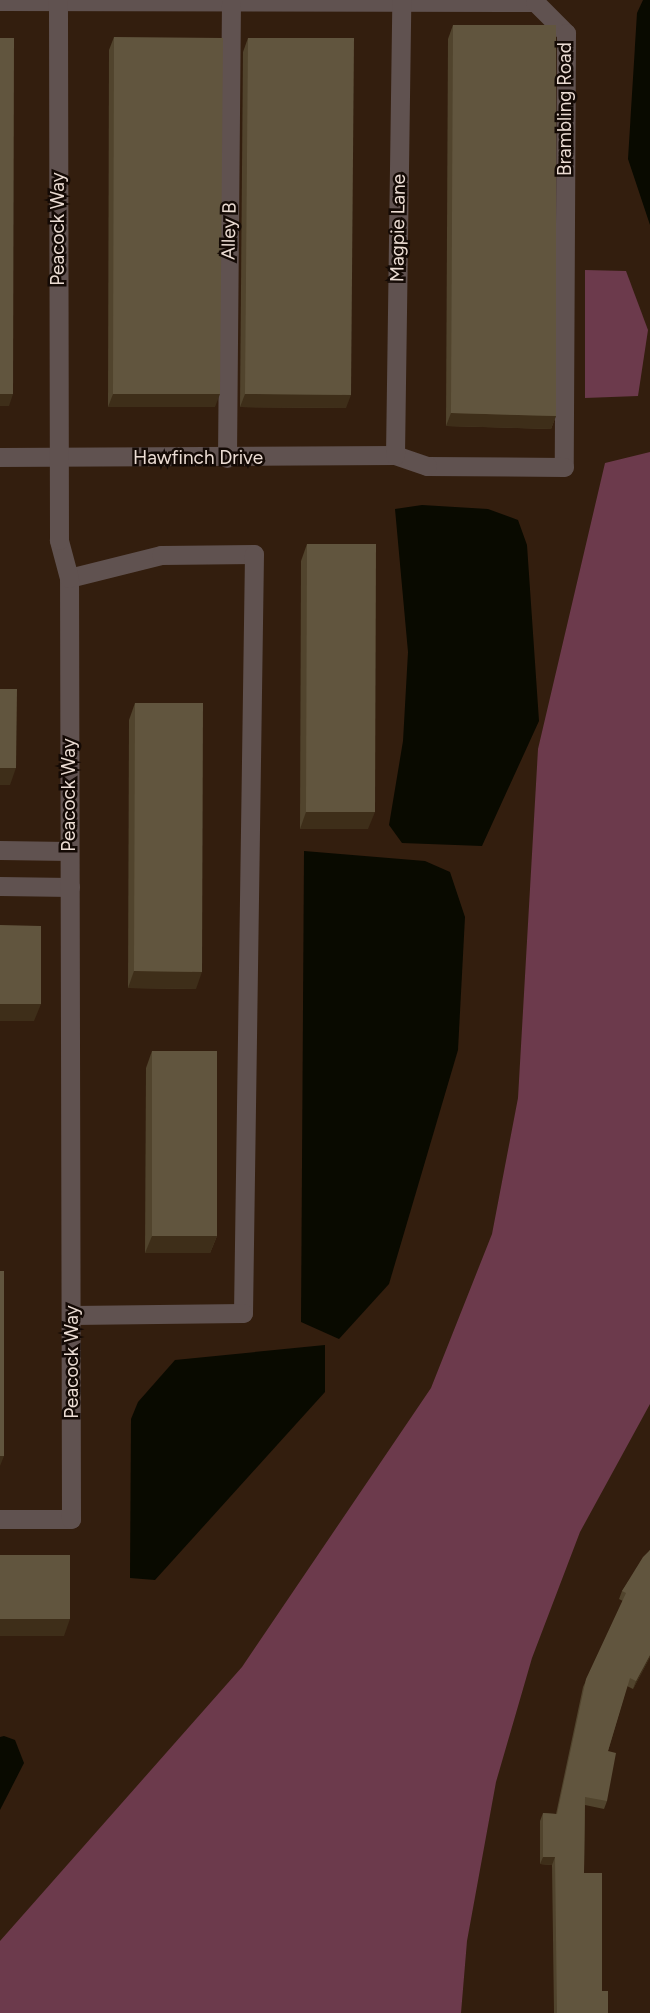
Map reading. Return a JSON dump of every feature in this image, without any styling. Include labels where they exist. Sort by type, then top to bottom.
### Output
[{"type":"street","name":"Brambling Road","points":[[0,1],[231,4],[401,0],[535,2],[566,33],[564,467],[427,466],[395,455]]},
{"type":"street","name":"Magpie Lane","points":[[395,455],[401,0]]},
{"type":"street","name":"Peacock Way","points":[[0,1519],[71,1519],[73,1315],[69,578],[59,540],[58,1]]},
{"type":"street","name":"Alley B","points":[[227,458],[231,4]]},
{"type":"street","name":"Hawfinch Drive","points":[[0,457],[227,458],[395,455]]},
{"type":"street","points":[[69,578],[161,555],[254,554],[243,1313],[73,1315]]},
{"type":"street","points":[[0,850],[69,851]]},
{"type":"street","points":[[0,886],[70,887]]},
{"type":"shaded area","points":[[643,0],[650,0],[650,225],[628,159],[637,13]]},
{"type":"shaded area","points":[[585,270],[626,271],[648,330],[638,396],[585,398]]},
{"type":"shaded area","points":[[650,452],[650,1404],[580,1532],[532,1658],[496,1782],[467,1941],[461,2013],[0,2013],[0,1941],[242,1667],[431,1388],[492,1234],[518,1098],[538,749],[605,463]]},
{"type":"shaded area","points":[[422,505],[488,509],[518,520],[527,545],[539,721],[482,846],[402,843],[389,825],[403,741],[408,652],[395,509]]},
{"type":"shaded area","points":[[304,851],[425,861],[450,872],[465,917],[458,1050],[389,1284],[339,1339],[301,1322]]},
{"type":"shaded area","points":[[325,1345],[325,1392],[155,1580],[130,1578],[131,1419],[138,1402],[175,1360]]},
{"type":"shaded area","points":[[0,1737],[15,1740],[24,1763],[0,1810]]},
{"type":"building","points":[[453,25],[556,25],[556,416],[451,413]]},
{"type":"building","points":[[114,37],[223,38],[220,394],[113,394]]},
{"type":"building","points":[[0,38],[14,38],[13,394],[0,394]]},
{"type":"building","points":[[248,38],[354,38],[351,395],[245,394]]},
{"type":"building","points":[[307,544],[376,544],[375,812],[306,812]]},
{"type":"building","points":[[0,689],[17,689],[16,768],[0,768]]},
{"type":"building","points":[[135,703],[203,703],[202,972],[134,971]]},
{"type":"building","points":[[0,925],[41,926],[41,1004],[0,1004]]},
{"type":"building","points":[[152,1051],[217,1051],[217,1236],[152,1236]]},
{"type":"building","points":[[0,1271],[4,1271],[4,1456],[0,1456]]},
{"type":"building","points":[[650,1550],[650,1655],[636,1681],[630,1678],[608,1751],[616,1753],[607,1801],[585,1797],[584,1873],[602,1873],[602,1991],[608,1991],[608,2013],[557,2013],[555,1857],[543,1857],[543,1813],[557,1814],[586,1679],[626,1593],[622,1591]]},
{"type":"building","points":[[0,1555],[70,1555],[70,1619],[0,1619]]}]
